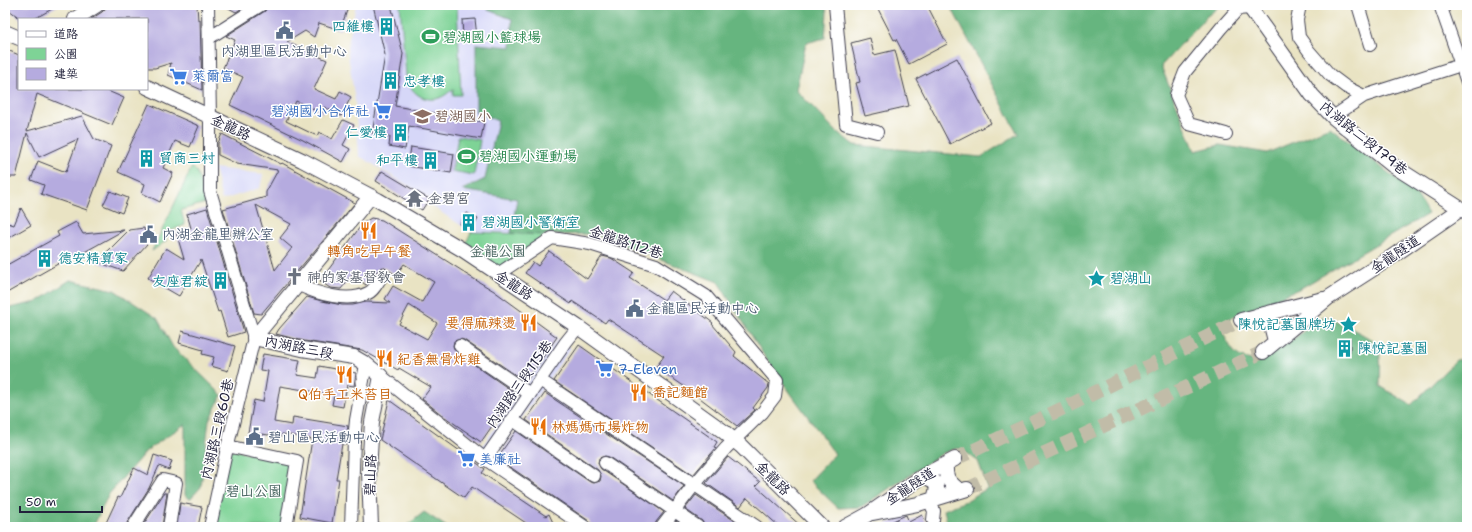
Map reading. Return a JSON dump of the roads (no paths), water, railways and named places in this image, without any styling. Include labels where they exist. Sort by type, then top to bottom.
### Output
[{"type":"street","points":[[77,18],[97,5]]},
{"type":"street","name":"內湖路三段","points":[[208,5],[210,191],[254,338],[302,349],[354,357],[366,364],[485,459],[576,524],[585,527]]},
{"type":"street","points":[[209,38],[261,5]]},
{"type":"street","points":[[835,5],[846,124],[877,132]]},
{"type":"street","points":[[1300,5],[1297,20],[1300,37],[1309,51],[1330,75],[1364,96]]},
{"type":"street","points":[[1358,5],[1370,45]]},
{"type":"street","points":[[1440,5],[1464,64],[1466,82]]},
{"type":"street","name":"內湖路二段179巷","points":[[1226,134],[1190,124],[1176,95],[1185,72],[1221,28],[1238,9],[1249,6],[1312,95],[1333,117],[1392,165],[1464,210]]},
{"type":"street","points":[[5,32],[18,38]]},
{"type":"street","points":[[1333,117],[1364,96],[1464,64]]},
{"type":"street","name":"金龍路","points":[[148,87],[302,160],[370,196],[463,250],[578,327],[733,440],[822,527]]},
{"type":"street","points":[[254,338],[299,285],[370,196]]},
{"type":"street","name":"金龍隧道","points":[[1263,352],[1328,298],[1464,210]]},
{"type":"street","name":"金龍路112巷","points":[[498,274],[552,238],[590,244],[656,265],[706,296],[777,380],[775,396],[762,413],[733,440],[694,485],[662,527]]},
{"type":"street","points":[[299,285],[314,292],[331,296],[356,297],[370,293],[382,276]]},
{"type":"street","name":"金龍隧道","points":[[1241,320],[1328,298]]},
{"type":"street","points":[[1258,315],[1270,321],[1275,341]]},
{"type":"street","name":"內湖路三段115巷","points":[[485,459],[578,327]]},
{"type":"street","name":"內湖路三段60巷","points":[[210,527],[227,446],[254,338]]},
{"type":"street","points":[[460,346],[530,394]]},
{"type":"street","points":[[351,527],[354,440],[366,364]]},
{"type":"street","name":"碧山路","points":[[371,527],[369,471],[372,422],[381,376]]},
{"type":"street","points":[[540,380],[756,527]]},
{"type":"street","points":[[513,420],[594,476]]},
{"type":"street","points":[[227,446],[297,461],[286,527]]},
{"type":"street","name":"金龍隧道","points":[[845,527],[867,515],[923,476],[950,462],[946,474],[949,481],[964,490],[932,500],[867,515]]},
{"type":"street","points":[[605,463],[698,527]]},
{"type":"street","points":[[923,476],[934,481],[937,488],[932,500],[934,511],[933,520]]},
{"type":"street","points":[[133,527],[163,480],[176,483],[169,527]]},
{"type":"tunnel","points":[[955,459],[1072,404],[1241,320]]},
{"type":"tunnel","points":[[967,489],[1263,352]]},
{"type":"place","name":"四維樓","points":[[387,26]]},
{"type":"place","name":"內湖里區民活動中心","points":[[284,31]]},
{"type":"place","name":"碧湖國小籃球場","points":[[430,37]]},
{"type":"place","name":"萊爾富","points":[[179,76]]},
{"type":"place","name":"忠孝樓","points":[[390,81]]},
{"type":"place","name":"碧湖國小合作社","points":[[382,111]]},
{"type":"place","name":"碧湖國小","points":[[422,116]]},
{"type":"place","name":"仁愛樓","points":[[400,132]]},
{"type":"place","name":"碧湖國小運動場","points":[[466,156]]},
{"type":"place","name":"貿商三村","points":[[146,158]]},
{"type":"place","name":"和平樓","points":[[431,160]]},
{"type":"place","name":"金碧宮","points":[[415,198]]},
{"type":"place","name":"碧湖國小警衛室","points":[[469,222]]},
{"type":"place","name":"轉角吃早午餐","points":[[369,231]]},
{"type":"place","name":"內湖金龍里辦公室","points":[[149,234]]},
{"type":"place","name":"德安精算家","points":[[45,258]]},
{"type":"place","name":"神的家基督教會","points":[[294,277]]},
{"type":"place","name":"碧湖山","points":[[1097,278]]},
{"type":"place","name":"友座君綻","points":[[221,281]]},
{"type":"place","name":"金龍區民活動中心","points":[[634,308]]},
{"type":"place","name":"要得麻辣燙","points":[[529,323]]},
{"type":"place","name":"陳悅記墓園牌坊","points":[[1349,324]]},
{"type":"place","name":"陳悅記墓園","points":[[1345,348]]},
{"type":"place","name":"紀香無骨炸雞","points":[[384,359]]},
{"type":"place","name":"7-Eleven","points":[[605,369]]},
{"type":"place","name":"Q伯手工米苔目","points":[[345,374]]},
{"type":"place","name":"喬記麵館","points":[[639,392]]},
{"type":"place","name":"林媽媽市場炸物","points":[[538,427]]},
{"type":"place","name":"碧山區民活動中心","points":[[255,437]]},
{"type":"place","name":"美廉社","points":[[466,459]]},
{"type":"park label","name":"金龍公園","points":[[498,251]]},
{"type":"park label","name":"碧山公園","points":[[254,491]]}]
